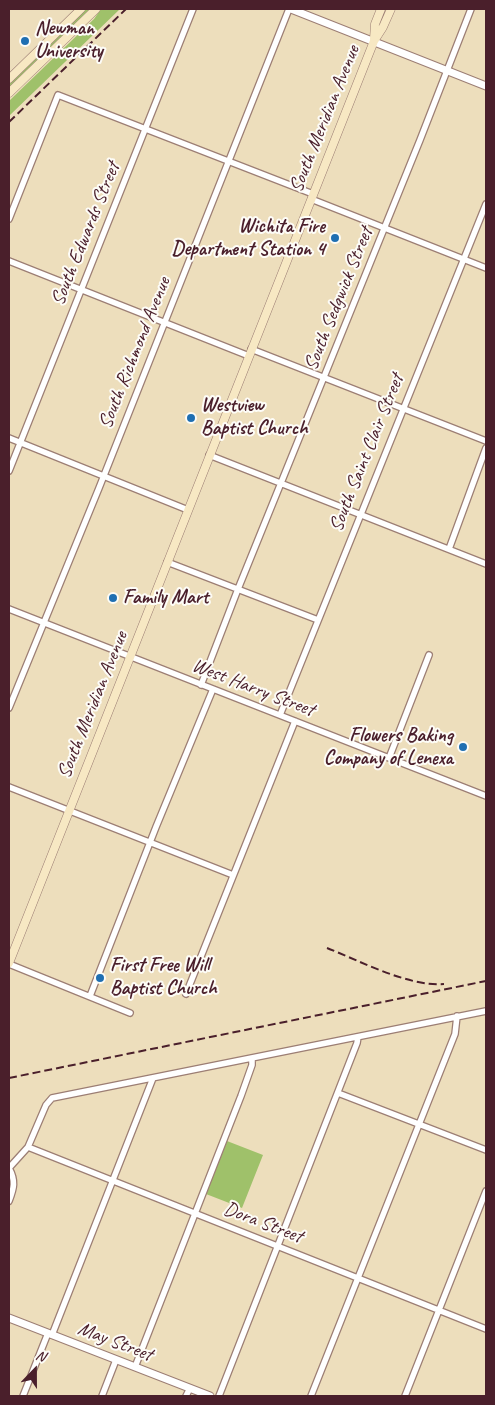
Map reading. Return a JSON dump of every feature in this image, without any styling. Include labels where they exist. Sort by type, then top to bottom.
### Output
[{"type":"main road","points":[[9,79],[81,9]]},
{"type":"main road","points":[[9,93],[96,9]]},
{"type":"main road","name":"South Meridian Avenue","points":[[374,41],[375,24],[381,9]]},
{"type":"main road","name":"South Meridian Avenue","points":[[9,964],[68,810],[374,41],[383,28],[391,9]]},
{"type":"street","name":"South Edwards Street","points":[[9,471],[193,9]]},
{"type":"street","points":[[290,9],[486,86]]},
{"type":"street","name":"South Richmond Avenue","points":[[9,708],[104,476],[290,9]]},
{"type":"street","name":"South Sedgwick Street","points":[[201,684],[471,9]]},
{"type":"street","points":[[9,219],[58,95],[229,161],[385,228],[486,268]]},
{"type":"street","name":"South Saint Clair Street","points":[[280,715],[486,204]]},
{"type":"street","points":[[9,261],[164,322],[325,378],[486,441]]},
{"type":"street","points":[[9,438],[188,510]]},
{"type":"street","points":[[448,550],[486,448]]},
{"type":"street","points":[[209,456],[486,564]]},
{"type":"street","points":[[167,562],[318,620]]},
{"type":"street","name":"West Harry Street","points":[[9,609],[486,796]]},
{"type":"street","points":[[389,758],[429,655]]},
{"type":"street","points":[[90,996],[150,842],[213,689]]},
{"type":"street","points":[[186,994],[295,721]]},
{"type":"street","points":[[9,787],[233,875]]},
{"type":"street","points":[[9,964],[130,1013]]},
{"type":"street","points":[[9,1201],[14,1186],[13,1176],[9,1168],[28,1147],[48,1102],[52,1098],[486,1011]]},
{"type":"street","points":[[311,1396],[455,1034],[457,1016]]},
{"type":"street","points":[[218,1396],[358,1043],[358,1037]]},
{"type":"street","points":[[136,1367],[241,1096],[252,1065],[252,1058]]},
{"type":"street","points":[[23,1396],[113,1181],[153,1078]]},
{"type":"street","points":[[338,1093],[486,1150]]},
{"type":"street","name":"Dora Street","points":[[28,1147],[486,1329]]},
{"type":"street","points":[[405,1396],[486,1191]]},
{"type":"street","name":"May Street","points":[[9,1318],[210,1396]]},
{"type":"street","points":[[102,1396],[116,1360]]},
{"type":"street","points":[[186,1396],[190,1388]]},
{"type":"green space","points":[[85,9],[91,9],[9,89],[9,82]]},
{"type":"green space","points":[[101,9],[120,9],[9,116],[9,101],[94,19]]},
{"type":"green space","points":[[227,1141],[263,1155],[242,1208],[206,1194]]},
{"type":"railway","points":[[9,122],[126,9]]},
{"type":"railway","points":[[327,948],[400,977],[430,984],[444,984]]},
{"type":"railway","points":[[9,1078],[486,981]]},
{"type":"place","name":"Newman University","points":[[25,41]]},
{"type":"place","name":"Wichita Fire Department Station 4","points":[[335,238]]},
{"type":"place","name":"Westview Baptist Church","points":[[191,418]]},
{"type":"place","name":"Family Mart","points":[[113,598]]},
{"type":"place","name":"Flowers Baking Company of Lenexa","points":[[463,747]]},
{"type":"place","name":"First Free Will Baptist Church","points":[[100,978]]}]
